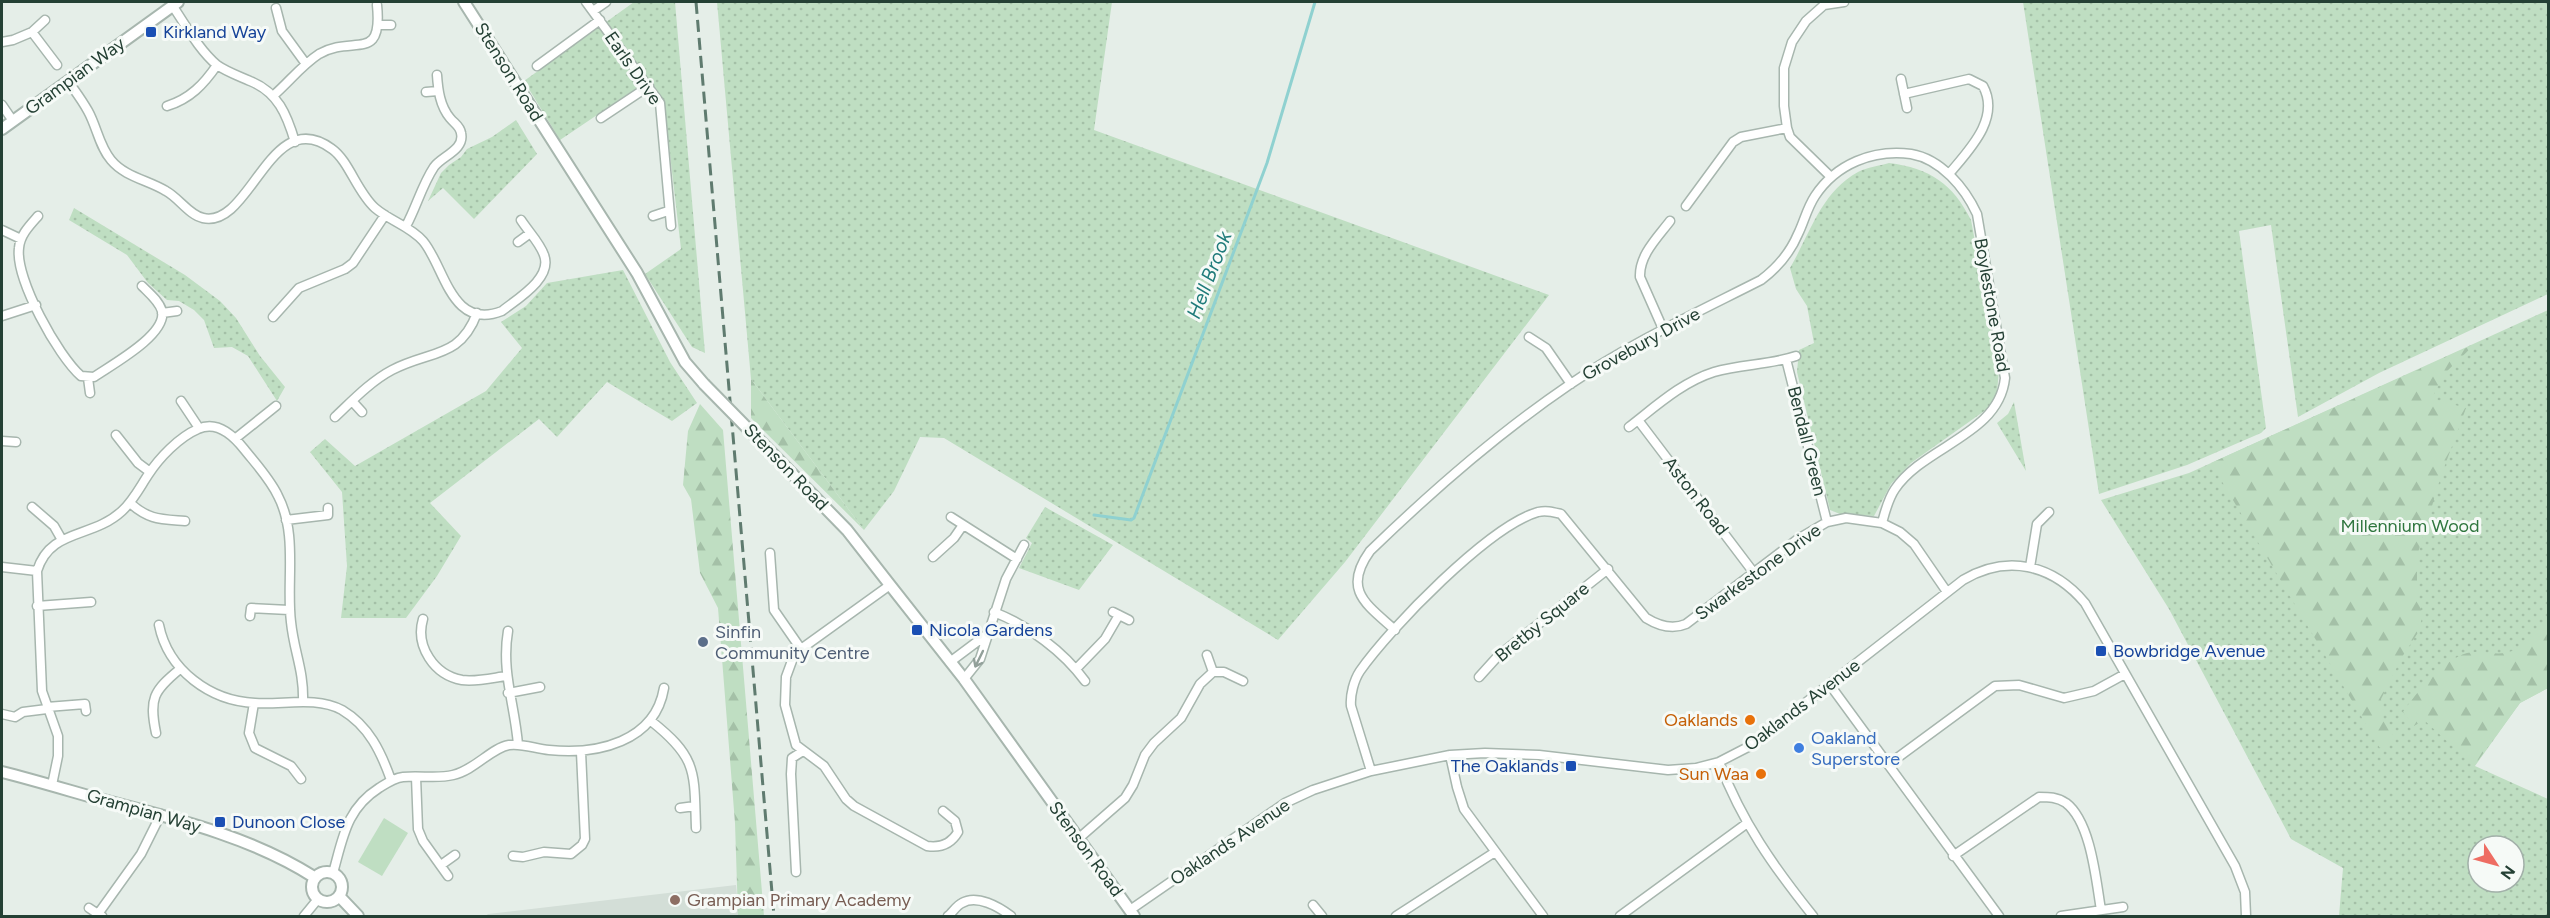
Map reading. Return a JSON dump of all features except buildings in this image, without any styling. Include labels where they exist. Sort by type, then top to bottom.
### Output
[{"type":"street","name":"Stenson Road","points":[[464,2],[637,273],[684,362],[847,530],[964,679],[1132,913]]},
{"type":"street","name":"Earls Drive","points":[[586,2],[660,103],[671,226]]},
{"type":"street","points":[[593,11],[606,2]]},
{"type":"street","points":[[1831,177],[1797,145],[1786,128],[1784,68],[1792,42],[1806,21],[1824,4],[1844,2]]},
{"type":"street","points":[[175,3],[208,56],[217,65],[259,84],[273,95],[288,118],[295,142]]},
{"type":"street","name":"Grampian Way","points":[[2,129],[175,3]]},
{"type":"street","points":[[273,95],[306,64],[331,48],[368,43],[375,37],[379,25],[377,5]]},
{"type":"street","points":[[276,8],[282,31],[306,64]]},
{"type":"street","points":[[2,42],[32,32],[45,20]]},
{"type":"street","points":[[537,66],[600,20]]},
{"type":"street","points":[[379,25],[392,25]]},
{"type":"street","points":[[32,32],[57,64]]},
{"type":"street","points":[[167,106],[191,95],[204,83],[217,65]]},
{"type":"street","points":[[406,226],[434,168],[455,150],[462,139],[461,131],[449,118],[438,92],[437,75]]},
{"type":"street","points":[[1901,79],[1906,108]]},
{"type":"street","points":[[1904,94],[1969,79],[1983,86],[1987,106],[1986,124],[1972,146],[1949,174]]},
{"type":"street","points":[[68,81],[88,112],[105,151],[116,165],[130,175],[163,189],[197,216],[204,218],[215,218],[230,209],[274,156],[287,144],[317,141],[337,152],[356,185],[374,207],[406,226],[425,244],[453,298],[477,313],[488,315],[502,311],[543,274],[546,265],[544,254],[521,220]]},
{"type":"street","points":[[601,118],[649,86]]},
{"type":"street","points":[[426,92],[438,92]]},
{"type":"street","points":[[2,105],[13,121]]},
{"type":"street","points":[[1686,206],[1733,142],[1741,137],[1786,128]]},
{"type":"street","name":"Grovebury Drive","points":[[1395,630],[1368,605],[1357,590],[1356,580],[1364,560],[1380,542],[1510,426],[1570,384],[1663,330],[1761,280],[1772,272],[1791,249],[1814,197],[1831,177],[1862,158],[1888,152],[1923,157],[1949,174],[1971,201],[1977,214]]},
{"type":"street","points":[[653,216],[668,211]]},
{"type":"street","name":"Boylestone Road","points":[[1882,523],[1890,496],[1905,477],[1994,411],[2004,390],[2005,378],[1977,214]]},
{"type":"street","points":[[273,317],[299,288],[345,269],[353,263],[384,215]]},
{"type":"street","points":[[38,216],[21,239],[20,266],[51,336],[76,371],[88,378],[94,377],[152,336],[160,323],[162,313],[158,303],[142,286]]},
{"type":"street","points":[[1663,330],[1640,277],[1640,269],[1649,249],[1670,221]]},
{"type":"street","points":[[2,230],[21,239]]},
{"type":"street","points":[[518,242],[529,234]]},
{"type":"street","points":[[2,316],[36,305]]},
{"type":"street","points":[[162,313],[177,310]]},
{"type":"street","points":[[334,417],[392,370],[462,341],[477,313]]},
{"type":"street","points":[[1529,337],[1546,348],[1570,384]]},
{"type":"street","points":[[1629,427],[1690,381],[1743,365],[1796,356]]},
{"type":"street","name":"Bendall Green","points":[[1786,359],[1827,522]]},
{"type":"street","points":[[88,378],[90,393]]},
{"type":"street","points":[[181,401],[199,428]]},
{"type":"street","points":[[352,401],[362,412]]},
{"type":"street","points":[[236,438],[276,406]]},
{"type":"street","name":"Aston Road","points":[[1638,420],[1754,573]]},
{"type":"street","points":[[51,785],[57,756],[58,736],[47,708],[42,684],[37,571],[42,556],[62,540],[96,527],[119,514],[130,503],[150,472],[168,452],[199,428],[211,426],[219,428],[236,438],[279,496],[286,520],[290,564],[289,610],[293,639],[303,673],[303,702]]},
{"type":"street","points":[[116,435],[138,463],[150,472]]},
{"type":"street","points":[[2,441],[16,442]]},
{"type":"street","points":[[130,503],[146,516],[155,519],[185,521]]},
{"type":"street","points":[[32,507],[54,526],[62,540]]},
{"type":"street","points":[[286,520],[328,515],[328,508]]},
{"type":"street","name":"Swarkestone Drive","points":[[1371,771],[1351,699],[1360,672],[1449,572],[1508,529],[1536,513],[1548,510],[1561,514],[1646,618],[1660,625],[1672,627],[1686,624],[1798,538],[1827,522],[1846,518],[1882,523],[1900,532],[1914,544],[1947,592]]},
{"type":"street","points":[[2030,567],[2037,524],[2049,512]]},
{"type":"street","points":[[951,517],[1017,559]]},
{"type":"street","points":[[933,557],[954,538],[963,525]]},
{"type":"street","points":[[964,679],[980,659],[994,612],[1024,545]]},
{"type":"street","points":[[770,553],[774,610],[801,649]]},
{"type":"street","name":"Oaklands Avenue","points":[[1132,913],[1285,803],[1313,789],[1371,771],[1450,755],[1539,755],[1668,770],[1696,768],[1719,762],[1750,746],[1830,686],[1947,592],[1977,572],[2009,565],[2030,567],[2051,574],[2075,591],[2085,603],[2242,880],[2246,916]]},
{"type":"street","points":[[2,567],[37,571]]},
{"type":"street","name":"Bretby Square","points":[[1479,676],[1498,656],[1608,569]]},
{"type":"street","points":[[890,585],[801,649],[793,658],[786,677],[784,705],[796,745],[824,766],[846,799],[854,806],[927,846],[936,848],[947,844],[958,832],[955,821],[943,811]]},
{"type":"street","points":[[37,606],[92,602]]},
{"type":"street","points":[[250,616],[250,608],[289,610]]},
{"type":"street","points":[[994,612],[1023,625],[1076,669],[1085,681]]},
{"type":"street","points":[[1076,669],[1105,639],[1116,613],[1129,621]]},
{"type":"street","points":[[423,619],[419,631],[422,647],[436,667],[451,677],[464,680],[506,676]]},
{"type":"street","points":[[159,625],[162,640],[180,669],[216,694],[254,703],[303,702],[327,705],[353,718],[374,740],[391,780]]},
{"type":"street","points":[[508,631],[505,646],[506,676],[517,726],[518,745]]},
{"type":"street","points":[[950,662],[986,635]]},
{"type":"street","points":[[1207,655],[1212,672]]},
{"type":"street","points":[[156,734],[152,704],[155,694],[160,686],[180,669]]},
{"type":"street","points":[[1212,672],[1234,674],[1243,681]]},
{"type":"street","points":[[1078,839],[1125,798],[1145,755],[1154,743],[1181,718],[1200,684],[1212,672]]},
{"type":"street","points":[[1888,764],[1995,686],[2019,685],[2064,698],[2094,691],[2125,674]]},
{"type":"street","points":[[1830,686],[1999,916]]},
{"type":"street","points":[[508,693],[540,687]]},
{"type":"street","points":[[333,873],[353,811],[369,794],[391,780],[453,775],[478,765],[500,749],[518,745],[581,752],[607,746],[636,735],[651,721],[659,707],[664,688]]},
{"type":"street","points":[[254,703],[249,733],[255,748],[291,766],[301,779]]},
{"type":"street","points":[[2,714],[15,717],[23,712],[86,704],[86,711]]},
{"type":"street","points":[[651,721],[668,734],[682,750],[694,773],[696,828]]},
{"type":"street","points":[[796,872],[791,774],[792,758],[803,751]]},
{"type":"street","points":[[513,856],[523,857],[544,852],[571,854],[582,845],[585,839],[581,752]]},
{"type":"street","points":[[1450,755],[1456,787],[1464,809],[1543,916]]},
{"type":"street","points":[[1719,762],[1731,795],[1746,824],[1780,876],[1813,916]]},
{"type":"street","name":"Grampian Way","points":[[2,772],[161,814],[247,844],[295,865],[314,878]]},
{"type":"street","points":[[416,777],[418,829],[423,841],[447,876]]},
{"type":"street","points":[[1953,856],[2039,797],[2055,797],[2068,804],[2086,833],[2101,910]]},
{"type":"street","points":[[680,808],[695,806]]},
{"type":"street","points":[[90,908],[100,915],[141,854],[161,814]]},
{"type":"street","points":[[1620,916],[1633,913],[1746,824]]},
{"type":"street","points":[[1396,916],[1495,852]]},
{"type":"street","points":[[441,865],[455,855]]},
{"type":"street","points":[[323,871],[333,873],[341,879],[339,896],[329,902],[318,899],[312,890],[314,878],[323,871]]},
{"type":"street","points":[[339,896],[358,916]]},
{"type":"street","points":[[304,916],[318,899]]},
{"type":"street","points":[[948,916],[962,903],[975,900],[989,903],[1011,916]]},
{"type":"street","points":[[1313,905],[1322,916]]},
{"type":"street","points":[[2061,916],[2122,907]]},
{"type":"shaded area","name":"Grampian Primary Academy","points":[[736,885],[739,916],[485,916],[488,914]]},
{"type":"green space","points":[[634,2],[675,2],[705,353],[692,347],[645,274],[681,249],[664,103],[649,80],[560,140],[524,81]]},
{"type":"green space","points":[[717,2],[1112,2],[1094,130],[1549,295],[1345,562],[1278,640],[944,438],[920,437],[894,491],[864,530],[751,379]]},
{"type":"green space","points":[[2023,2],[2548,2],[2548,294],[2379,373],[2298,417],[2271,225],[2239,231],[2266,428],[2261,433],[2187,465],[2099,494]]},
{"type":"green space","points":[[516,120],[537,154],[474,219],[443,188],[428,201],[441,173],[449,165],[461,157],[467,149],[492,137]]},
{"type":"green space","points":[[1889,163],[1917,169],[1939,180],[1948,187],[1964,207],[1971,220],[1999,370],[1997,392],[1990,407],[1911,463],[1891,484],[1874,516],[1840,514],[1830,510],[1797,372],[1799,350],[1814,343],[1807,306],[1796,289],[1790,268],[1825,202],[1845,180],[1865,169]]},
{"type":"green space","points":[[74,208],[185,275],[220,301],[236,318],[260,356],[285,387],[277,401],[248,356],[232,347],[214,348],[204,320],[194,310],[179,301],[167,300],[148,283],[127,255],[69,220]]},
{"type":"green space","points":[[623,270],[670,362],[697,403],[672,421],[607,382],[557,437],[539,419],[430,503],[461,536],[437,576],[406,618],[341,618],[347,566],[342,492],[310,452],[325,439],[355,466],[486,391],[522,348],[501,322],[526,306],[547,283]]},
{"type":"green space","name":"Millennium Wood","points":[[2548,310],[2548,688],[2520,703],[2475,766],[2548,799],[2548,916],[2339,916],[2343,868],[2291,839],[2169,609],[2101,500],[2189,473]]},
{"type":"green space","name":"Millennium Wood","points":[[2475,344],[2443,375],[2433,396],[2437,400],[2466,408],[2441,476],[2417,556],[2417,588],[2422,617],[2419,631],[2402,657],[2381,699],[2383,719],[2395,738],[2380,748],[2211,463]]},
{"type":"green space","points":[[751,379],[864,530],[751,418]]},
{"type":"green space","points":[[2014,402],[2026,471],[1997,423],[2008,414]]},
{"type":"green space","points":[[700,404],[723,430],[764,916],[738,916],[735,823],[718,608],[700,573],[691,499],[683,485],[688,431]]},
{"type":"green space","points":[[1045,507],[1113,545],[1079,590],[1019,568],[1032,543],[1026,538]]},
{"type":"green space","points":[[2548,621],[2548,688],[2520,703],[2474,766],[2424,720],[2414,726],[2403,712],[2423,686],[2449,662],[2467,653],[2511,652],[2530,641]]},
{"type":"green space","points":[[384,818],[408,833],[382,876],[358,862]]},
{"type":"waterway","name":"Hell Brook","points":[[1094,515],[1131,520],[1134,518],[1267,163],[1315,2]]},
{"type":"railway","points":[[696,2],[774,916]]},
{"type":"place","name":"Kirkland Way","points":[[151,32]]},
{"type":"place","name":"Nicola Gardens","points":[[917,630]]},
{"type":"place","name":"Sinfin Community Centre","points":[[703,642]]},
{"type":"place","name":"Bowbridge Avenue","points":[[2101,651]]},
{"type":"place","name":"Oaklands","points":[[1750,720]]},
{"type":"place","name":"Oakland Superstore","points":[[1799,748]]},
{"type":"place","name":"The Oaklands","points":[[1571,766]]},
{"type":"place","name":"Sun Waa","points":[[1761,774]]},
{"type":"place","name":"Dunoon Close","points":[[220,822]]},
{"type":"place","name":"Grampian Primary Academy","points":[[675,900]]}]
